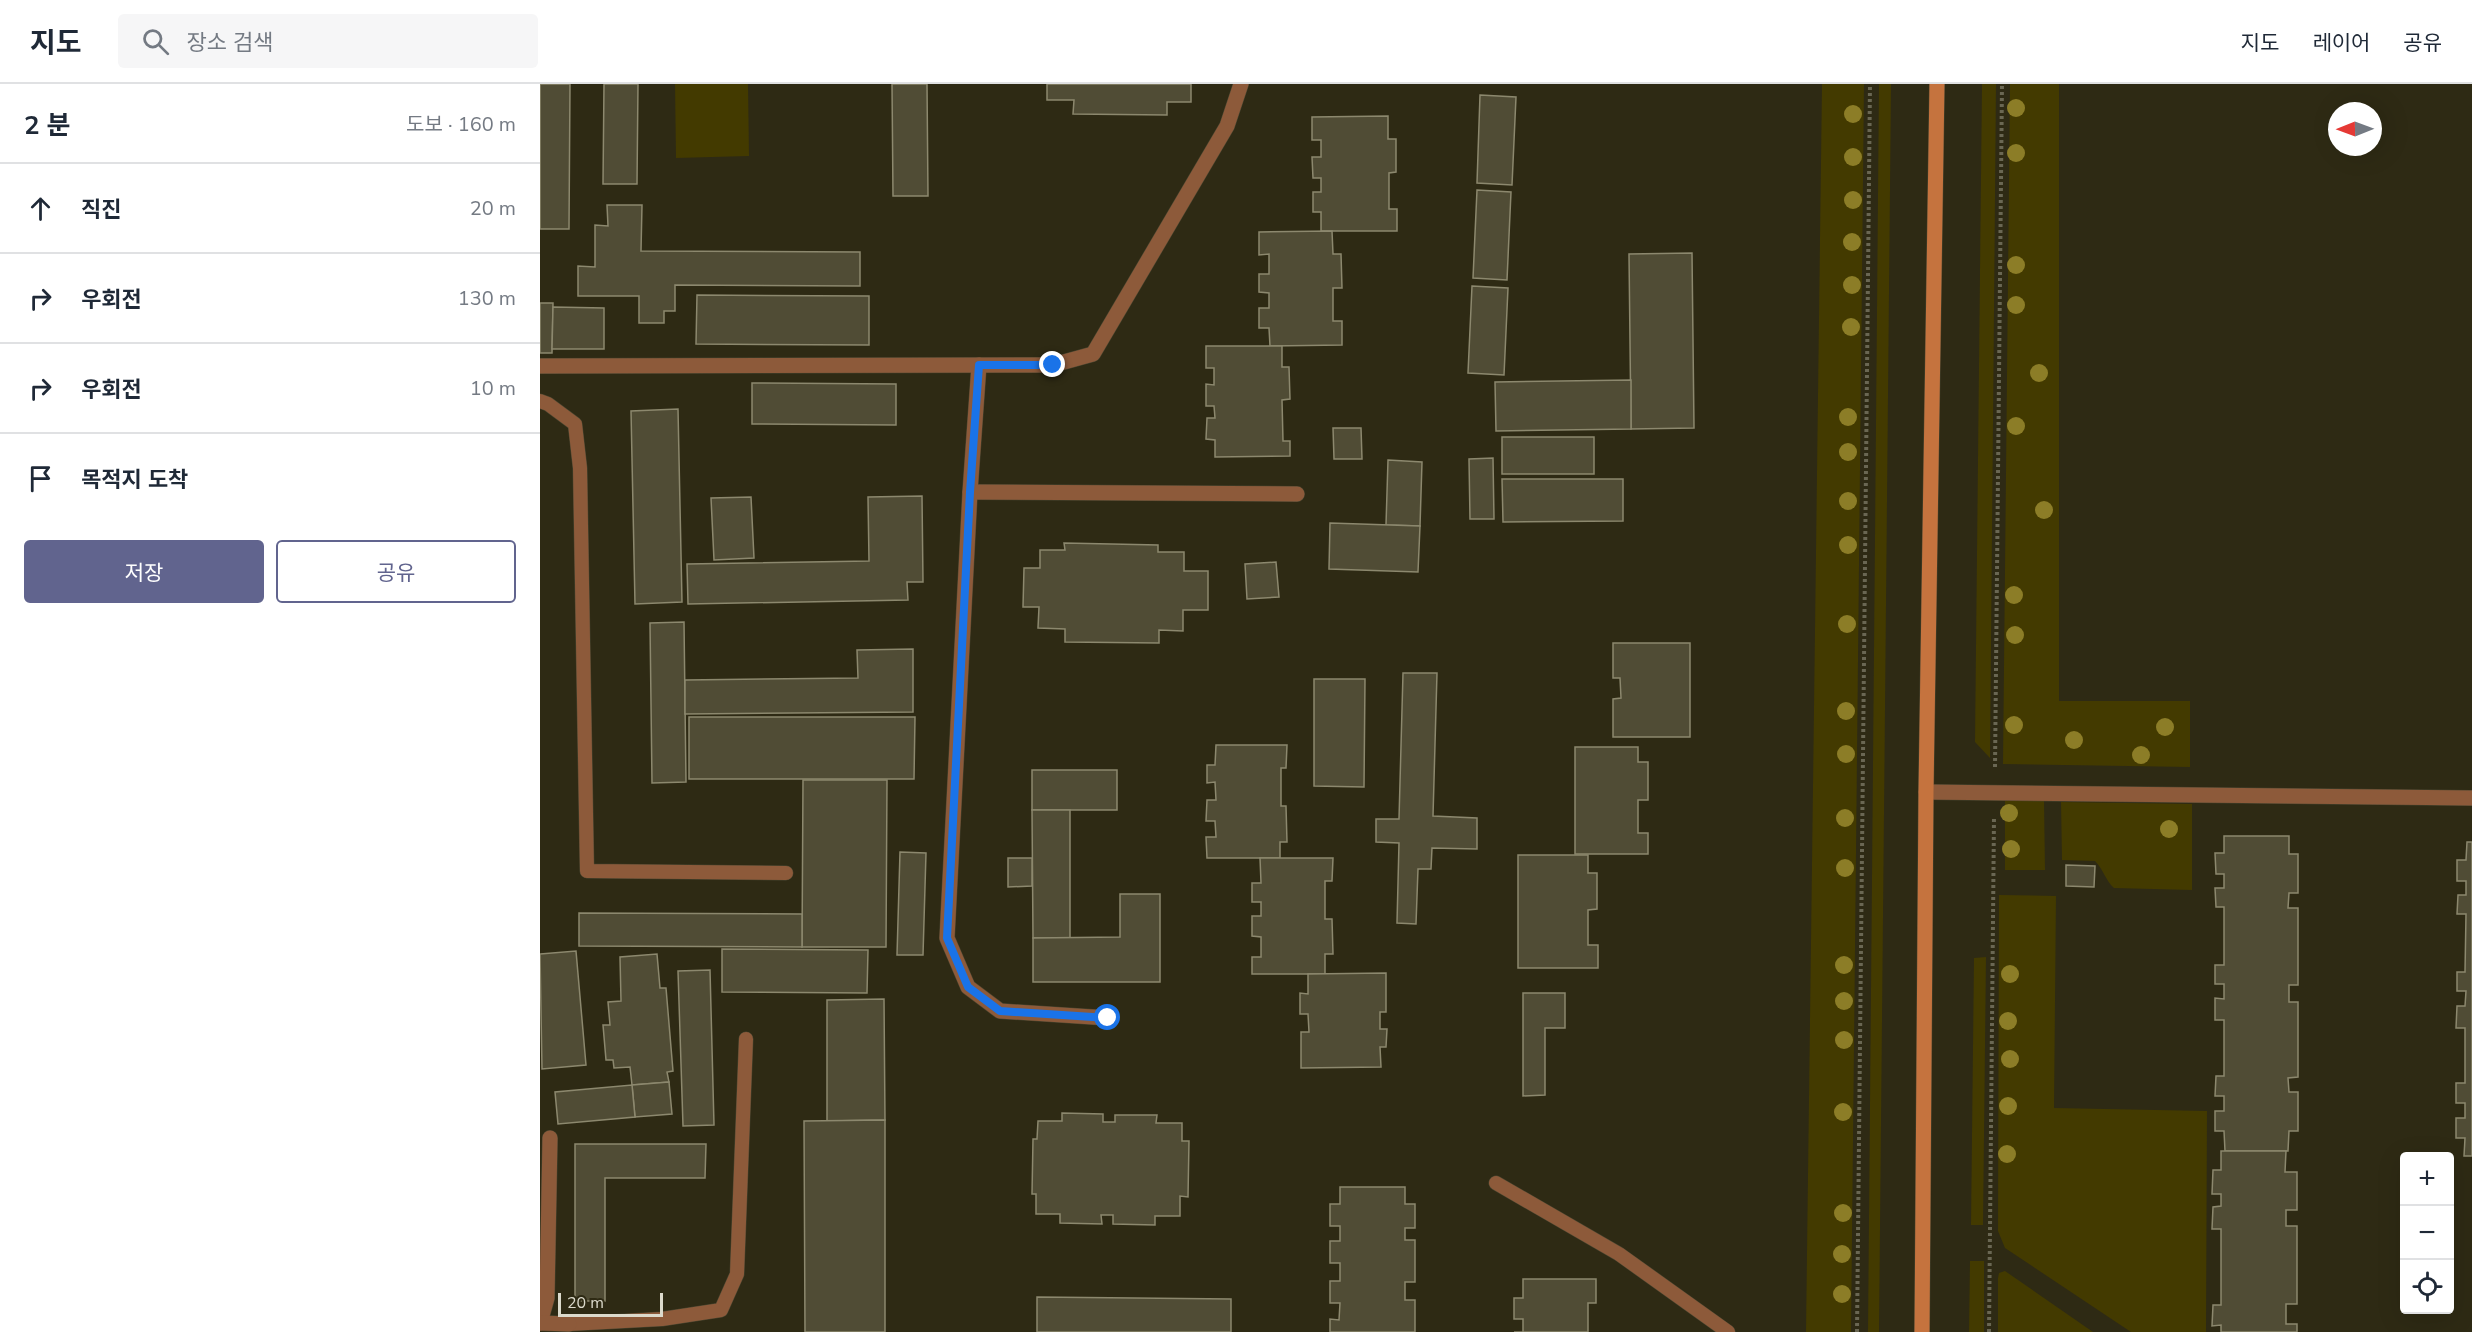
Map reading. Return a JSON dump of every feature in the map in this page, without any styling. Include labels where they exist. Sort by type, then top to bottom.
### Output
[{"type":"main road","points":[[1922,1332],[1926,792],[1937,84]]},
{"type":"street","points":[[540,366],[1053,365],[1094,354],[1227,126],[1241,84]]},
{"type":"street","points":[[979,365],[970,492],[947,938],[968,987],[1000,1011],[1108,1018]]},
{"type":"street","points":[[970,492],[1297,494]]},
{"type":"street","points":[[1926,792],[2472,798]]},
{"type":"street","points":[[550,1138],[547,1298],[540,1323],[569,1324]]},
{"type":"lane","points":[[540,401],[548,404],[575,424],[580,468],[587,871],[786,873]]},
{"type":"lane","points":[[569,1324],[662,1319],[721,1310],[737,1274],[746,1039]]},
{"type":"lane","points":[[1496,1183],[1618,1254],[1728,1332]]},
{"type":"path","points":[[1857,1332],[1870,84]]},
{"type":"path","points":[[1989,1332],[2002,84]]},
{"type":"shaded area","points":[[675,84],[748,84],[749,156],[676,158]]},
{"type":"shaded area","points":[[1822,84],[1864,84],[1851,1332],[1806,1332]]},
{"type":"shaded area","points":[[1879,84],[1891,84],[1879,1332],[1868,1332]]},
{"type":"shaded area","points":[[1982,84],[1996,84],[1990,758],[1975,742]]},
{"type":"shaded area","points":[[2010,84],[2059,84],[2059,701],[2190,701],[2190,767],[2003,764]]},
{"type":"shaded area","points":[[2005,801],[2044,801],[2045,870],[2005,870]]},
{"type":"shaded area","points":[[2061,802],[2192,804],[2192,890],[2114,888],[2095,861],[2062,860]]},
{"type":"shaded area","points":[[1999,895],[2056,896],[2054,1108],[2207,1111],[2206,1332],[2131,1332],[2005,1248],[1998,1231]]},
{"type":"shaded area","points":[[1986,957],[1983,1225],[1971,1225],[1974,958]]},
{"type":"shaded area","points":[[1970,1261],[1984,1261],[1984,1332],[1969,1332]]},
{"type":"shaded area","points":[[2005,1271],[2093,1332],[1998,1332],[1998,1278],[1999,1273]]},
{"type":"building","points":[[540,84],[570,84],[569,229],[540,229]]},
{"type":"building","points":[[604,84],[638,84],[637,184],[603,184]]},
{"type":"building","points":[[892,84],[927,84],[928,196],[893,196]]},
{"type":"building","points":[[1047,84],[1191,84],[1191,102],[1167,102],[1167,115],[1073,114],[1074,100],[1047,100]]},
{"type":"building","points":[[1480,95],[1516,97],[1512,185],[1477,183]]},
{"type":"building","points":[[1388,116],[1388,139],[1396,139],[1396,172],[1389,173],[1389,209],[1397,209],[1397,231],[1321,231],[1321,212],[1313,212],[1313,192],[1321,192],[1321,178],[1313,178],[1312,157],[1321,157],[1321,140],[1312,140],[1312,117]]},
{"type":"building","points":[[1477,190],[1511,192],[1507,280],[1473,278]]},
{"type":"building","points":[[607,205],[642,205],[641,251],[860,252],[860,286],[675,285],[675,311],[664,311],[664,323],[639,323],[639,296],[578,296],[578,266],[595,267],[595,225],[608,226]]},
{"type":"building","points":[[1332,231],[1333,254],[1341,254],[1342,288],[1333,288],[1333,321],[1342,321],[1342,345],[1270,346],[1269,328],[1259,328],[1259,308],[1269,308],[1269,293],[1259,292],[1259,274],[1269,274],[1269,254],[1259,255],[1259,232]]},
{"type":"building","points":[[1692,253],[1694,428],[1631,429],[1629,254]]},
{"type":"building","points":[[1472,286],[1508,288],[1504,375],[1468,373]]},
{"type":"building","points":[[697,295],[869,296],[869,345],[696,344]]},
{"type":"building","points":[[540,303],[553,303],[552,353],[540,353]]},
{"type":"building","points":[[553,307],[604,308],[604,349],[552,349]]},
{"type":"building","points":[[1206,346],[1282,346],[1282,367],[1289,367],[1290,399],[1282,400],[1283,441],[1290,441],[1290,456],[1215,457],[1215,440],[1206,439],[1207,418],[1215,418],[1214,406],[1206,406],[1206,384],[1214,385],[1214,368],[1206,368]]},
{"type":"building","points":[[1631,380],[1631,429],[1496,431],[1495,382]]},
{"type":"building","points":[[752,383],[896,384],[896,425],[752,424]]},
{"type":"building","points":[[678,409],[682,602],[635,604],[631,411]]},
{"type":"building","points":[[1333,428],[1361,428],[1362,459],[1334,459]]},
{"type":"building","points":[[1502,437],[1594,437],[1594,474],[1502,474]]},
{"type":"building","points":[[1493,458],[1494,519],[1470,519],[1469,459]]},
{"type":"building","points":[[1388,460],[1422,462],[1420,526],[1386,525]]},
{"type":"building","points":[[1502,479],[1623,479],[1623,521],[1503,522]]},
{"type":"building","points":[[922,496],[923,582],[907,582],[908,600],[688,604],[687,564],[869,561],[868,497]]},
{"type":"building","points":[[751,497],[754,558],[714,560],[711,498]]},
{"type":"building","points":[[1330,523],[1420,526],[1418,572],[1329,569]]},
{"type":"building","points":[[1064,543],[1158,545],[1158,552],[1184,552],[1184,571],[1208,571],[1208,610],[1183,610],[1183,631],[1159,630],[1159,643],[1065,642],[1065,629],[1038,628],[1039,607],[1023,607],[1024,568],[1040,568],[1040,550],[1065,550]]},
{"type":"building","points":[[1276,562],[1279,597],[1247,599],[1245,564]]},
{"type":"building","points":[[684,622],[686,782],[652,783],[650,623]]},
{"type":"building","points":[[1613,643],[1690,643],[1690,737],[1613,737],[1613,699],[1621,698],[1620,678],[1613,678]]},
{"type":"building","points":[[913,649],[913,712],[685,714],[685,680],[858,678],[857,650]]},
{"type":"building","points":[[1403,673],[1437,673],[1433,816],[1477,818],[1477,849],[1432,848],[1431,869],[1418,869],[1416,924],[1397,923],[1399,843],[1376,842],[1376,819],[1399,819]]},
{"type":"building","points":[[1314,679],[1365,679],[1364,787],[1314,786]]},
{"type":"building","points":[[689,717],[915,717],[914,779],[689,779]]},
{"type":"building","points":[[1216,745],[1287,745],[1286,768],[1281,768],[1281,806],[1286,806],[1287,842],[1280,842],[1280,858],[1207,858],[1206,837],[1216,837],[1215,821],[1206,821],[1207,800],[1216,800],[1215,782],[1207,783],[1207,765],[1215,765]]},
{"type":"building","points":[[1575,747],[1638,747],[1638,762],[1648,762],[1648,800],[1638,800],[1638,833],[1648,833],[1648,854],[1575,854]]},
{"type":"building","points":[[1032,770],[1117,770],[1117,810],[1032,810]]},
{"type":"building","points":[[803,780],[887,780],[886,947],[802,947]]},
{"type":"building","points":[[1032,810],[1070,810],[1070,938],[1033,938]]},
{"type":"building","points":[[2224,836],[2289,836],[2289,854],[2298,854],[2298,893],[2289,893],[2288,908],[2298,908],[2298,985],[2289,985],[2289,1002],[2298,1002],[2298,1077],[2288,1078],[2289,1092],[2298,1092],[2298,1131],[2289,1131],[2288,1151],[2225,1151],[2224,1131],[2215,1131],[2215,1111],[2224,1111],[2224,1096],[2215,1096],[2216,1076],[2224,1076],[2224,1020],[2215,1020],[2215,998],[2224,999],[2224,984],[2215,984],[2215,965],[2224,965],[2224,907],[2216,907],[2215,888],[2224,888],[2224,874],[2216,874],[2215,853],[2224,853]]},
{"type":"building","points":[[2467,842],[2472,842],[2472,1156],[2464,1156],[2465,1138],[2456,1138],[2456,1118],[2465,1118],[2465,1103],[2456,1103],[2456,1083],[2465,1083],[2465,1028],[2456,1028],[2457,1006],[2465,1006],[2466,991],[2457,991],[2457,972],[2465,972],[2466,914],[2457,914],[2458,895],[2466,895],[2466,881],[2457,881],[2457,860],[2466,860]]},
{"type":"building","points":[[900,852],[926,853],[923,955],[897,955]]},
{"type":"building","points":[[1518,855],[1588,855],[1588,873],[1597,873],[1597,909],[1588,910],[1588,945],[1598,945],[1598,968],[1518,968]]},
{"type":"building","points":[[1008,858],[1032,858],[1032,886],[1008,887]]},
{"type":"building","points":[[1260,858],[1333,858],[1332,881],[1325,881],[1325,919],[1332,919],[1333,954],[1325,954],[1325,974],[1252,974],[1252,957],[1261,957],[1261,937],[1252,936],[1252,916],[1261,916],[1261,902],[1252,902],[1252,883],[1261,883]]},
{"type":"building","points":[[2066,865],[2095,866],[2094,887],[2066,886]]},
{"type":"building","points":[[1120,894],[1160,894],[1160,982],[1033,982],[1033,938],[1120,937]]},
{"type":"building","points":[[579,913],[802,914],[802,947],[579,946]]},
{"type":"building","points":[[722,949],[868,950],[867,993],[722,992]]},
{"type":"building","points":[[576,951],[586,1065],[542,1069],[540,954]]},
{"type":"building","points":[[657,954],[660,988],[666,988],[673,1071],[667,1072],[669,1082],[632,1085],[630,1067],[614,1068],[613,1060],[606,1060],[603,1025],[610,1025],[608,1002],[621,1001],[620,957]]},
{"type":"building","points":[[710,970],[714,1125],[683,1126],[678,971]]},
{"type":"building","points":[[1386,973],[1386,1012],[1380,1012],[1380,1029],[1387,1029],[1386,1047],[1380,1047],[1381,1067],[1301,1068],[1301,1032],[1309,1032],[1308,1014],[1300,1014],[1300,993],[1308,994],[1308,974]]},
{"type":"building","points":[[1523,993],[1565,993],[1565,1028],[1545,1028],[1545,1095],[1523,1096]]},
{"type":"building","points":[[884,999],[885,1120],[827,1121],[827,1000]]},
{"type":"building","points":[[669,1082],[672,1114],[635,1117],[632,1085]]},
{"type":"building","points":[[632,1085],[635,1117],[558,1124],[555,1092]]},
{"type":"building","points":[[1062,1113],[1103,1114],[1103,1122],[1115,1122],[1115,1115],[1157,1115],[1156,1123],[1182,1123],[1182,1141],[1189,1141],[1188,1197],[1180,1196],[1180,1216],[1155,1216],[1155,1225],[1113,1224],[1113,1215],[1101,1215],[1102,1224],[1060,1223],[1060,1214],[1036,1214],[1036,1194],[1032,1194],[1033,1139],[1037,1139],[1038,1121],[1062,1121]]},
{"type":"building","points":[[885,1120],[885,1332],[805,1332],[804,1121]]},
{"type":"building","points":[[575,1144],[706,1144],[705,1178],[605,1178],[605,1301],[575,1301]]},
{"type":"building","points":[[2221,1151],[2286,1151],[2285,1172],[2297,1172],[2297,1210],[2286,1210],[2286,1226],[2297,1226],[2297,1304],[2286,1304],[2286,1324],[2297,1324],[2297,1332],[2221,1332],[2221,1325],[2212,1326],[2213,1305],[2221,1305],[2221,1229],[2212,1229],[2213,1207],[2221,1206],[2221,1194],[2212,1194],[2213,1170],[2221,1170]]},
{"type":"building","points":[[1340,1187],[1405,1187],[1405,1204],[1415,1204],[1415,1228],[1405,1228],[1405,1240],[1415,1240],[1415,1282],[1405,1282],[1405,1300],[1415,1300],[1415,1332],[1330,1332],[1330,1319],[1339,1320],[1340,1303],[1330,1303],[1330,1281],[1340,1281],[1340,1263],[1330,1263],[1330,1241],[1340,1241],[1340,1226],[1330,1226],[1330,1204],[1340,1204]]},
{"type":"building","points":[[1523,1279],[1596,1279],[1596,1303],[1588,1303],[1588,1332],[1523,1332],[1523,1319],[1514,1319],[1514,1298],[1523,1298]]},
{"type":"building","points":[[1037,1297],[1231,1299],[1231,1332],[1037,1332]]},
{"type":"route","points":[[1053,365],[979,365],[970,492],[947,938],[968,987],[1000,1011],[1108,1018]]}]
